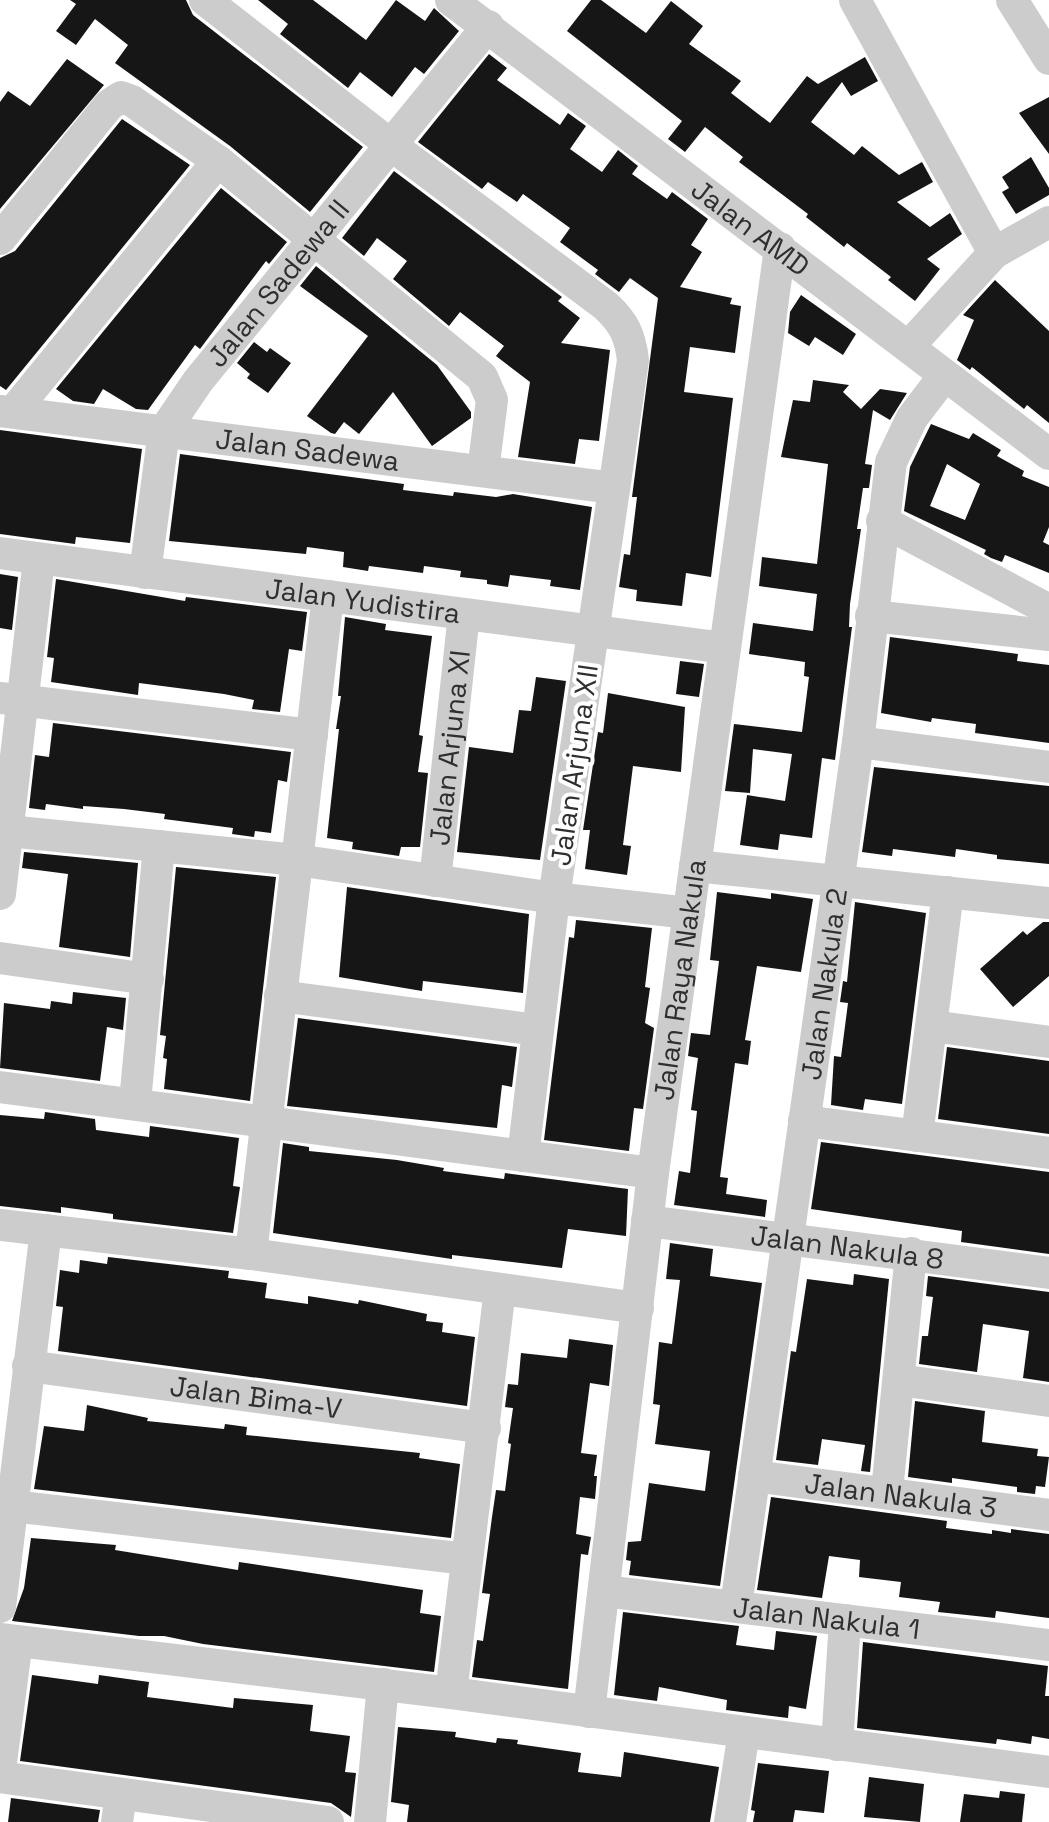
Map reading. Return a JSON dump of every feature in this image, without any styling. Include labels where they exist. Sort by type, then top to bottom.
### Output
[{"type":"street","name":"Jalan Arjuna XII","points":[[205,0],[391,145],[606,306],[624,323],[633,360],[554,898],[523,1156]]},
{"type":"street","name":"Jalan AMD","points":[[451,0],[1049,454]]},
{"type":"street","points":[[855,0],[994,253]]},
{"type":"street","points":[[1012,0],[1049,59]]},
{"type":"street","name":"Jalan Sadewa II","points":[[145,573],[164,431],[198,381],[488,26]]},
{"type":"street","points":[[0,239],[109,105],[121,97],[132,101],[218,161],[482,377],[492,400],[483,471]]},
{"type":"street","points":[[6,411],[218,161]]},
{"type":"street","points":[[909,346],[994,253],[1049,222]]},
{"type":"street","name":"Jalan Raya Nakula","points":[[589,1712],[653,1173],[780,248]]},
{"type":"street","name":"Jalan Nakula 2","points":[[736,1606],[839,883],[891,462],[912,418],[944,376]]},
{"type":"street","name":"Jalan Sadewa","points":[[6,411],[614,488]]},
{"type":"street","points":[[882,521],[1049,610]]},
{"type":"street","name":"Jalan Yudistira","points":[[0,553],[725,648]]},
{"type":"street","points":[[0,894],[8,831],[11,699],[39,559]]},
{"type":"street","points":[[251,1254],[264,1120],[328,596]]},
{"type":"street","name":"Jalan Arjuna XI","points":[[435,881],[464,614]]},
{"type":"street","points":[[871,616],[1049,635]]},
{"type":"street","points":[[11,699],[312,735]]},
{"type":"street","points":[[858,742],[1049,767]]},
{"type":"street","points":[[8,831],[297,860],[554,898],[689,913]]},
{"type":"street","points":[[135,1102],[159,846]]},
{"type":"street","points":[[695,866],[1049,903]]},
{"type":"street","points":[[917,1136],[948,892]]},
{"type":"street","points":[[0,958],[148,979]]},
{"type":"street","points":[[280,996],[537,1030]]},
{"type":"street","points":[[932,1026],[1049,1042]]},
{"type":"street","points":[[0,1087],[135,1102],[653,1173]]},
{"type":"street","points":[[804,1121],[1049,1153]]},
{"type":"street","name":"Jalan Nakula 8","points":[[647,1221],[1049,1273]]},
{"type":"street","points":[[0,1225],[251,1254],[638,1308]]},
{"type":"street","points":[[0,1607],[46,1230]]},
{"type":"street","points":[[887,1491],[911,1253]]},
{"type":"street","points":[[451,1693],[500,1289]]},
{"type":"street","name":"Jalan Bima-V","points":[[28,1366],[485,1428]]},
{"type":"street","points":[[899,1380],[1049,1401]]},
{"type":"street","name":"Jalan Nakula 3","points":[[754,1476],[887,1491],[1049,1515]]},
{"type":"street","points":[[12,1506],[467,1559]]},
{"type":"street","name":"Jalan Nakula 1","points":[[604,1591],[1049,1645]]},
{"type":"street","points":[[837,1745],[845,1620]]},
{"type":"street","points":[[0,1770],[8,1640],[383,1684],[1049,1772]]},
{"type":"street","points":[[370,1822],[383,1684]]},
{"type":"street","points":[[730,1822],[744,1732]]},
{"type":"street","points":[[0,1777],[119,1808],[328,1822]]},
{"type":"building","points":[[70,0],[186,0],[193,15],[363,147],[310,212],[230,146],[115,63],[128,45],[95,19],[76,45],[56,31],[76,4]]},
{"type":"building","points":[[258,0],[313,0],[366,40],[396,0],[425,21],[434,8],[459,31],[424,74],[415,67],[392,97],[360,72],[348,88],[280,34],[288,24]]},
{"type":"building","points":[[591,0],[601,0],[646,33],[671,1],[703,26],[689,44],[741,81],[731,93],[770,123],[807,76],[818,84],[865,57],[878,81],[851,96],[842,82],[811,122],[854,155],[862,146],[899,175],[922,162],[933,182],[897,202],[930,227],[950,213],[962,234],[927,259],[940,269],[915,301],[888,280],[891,277],[847,243],[844,247],[806,217],[808,214],[739,162],[743,157],[705,127],[685,152],[668,139],[682,121],[567,31]]},
{"type":"building","points":[[489,54],[507,68],[497,80],[560,125],[568,113],[586,126],[570,149],[602,172],[618,150],[638,166],[632,174],[667,199],[672,192],[708,219],[691,245],[702,252],[680,287],[732,298],[730,304],[741,306],[735,353],[690,347],[684,392],[733,398],[711,577],[686,573],[682,606],[636,601],[637,590],[619,587],[624,554],[630,555],[637,497],[632,497],[658,298],[630,278],[619,292],[595,274],[598,270],[560,242],[570,228],[523,194],[517,202],[488,182],[482,189],[418,142]]},
{"type":"building","points":[[67,59],[104,85],[0,209],[0,102],[8,91],[30,106]]},
{"type":"building","points":[[1049,97],[1049,154],[1019,113]]},
{"type":"building","points":[[122,119],[190,165],[6,390],[0,386],[0,258],[15,251]]},
{"type":"building","points":[[1031,157],[1049,188],[1049,195],[1016,214],[1002,192],[1009,188],[1002,177]]},
{"type":"building","points":[[394,171],[562,297],[558,301],[580,318],[561,343],[610,350],[599,441],[579,439],[575,464],[518,457],[530,382],[496,356],[504,346],[460,312],[449,326],[393,279],[407,261],[377,238],[364,256],[342,238]]},
{"type":"building","points":[[221,188],[287,242],[269,264],[266,261],[200,349],[195,345],[148,410],[136,409],[103,389],[94,404],[73,401],[56,389]]},
{"type":"building","points":[[316,266],[437,365],[471,412],[471,418],[432,446],[393,392],[359,434],[344,422],[335,434],[331,433],[307,416],[368,336],[300,286]]},
{"type":"building","points":[[995,280],[1049,331],[1049,423],[1027,405],[1024,409],[972,367],[970,370],[957,360],[974,320],[963,315]]},
{"type":"building","points":[[801,295],[856,334],[843,355],[815,337],[809,346],[788,333],[790,312]]},
{"type":"building","points":[[254,342],[267,352],[270,348],[291,363],[268,393],[247,378],[250,374],[237,363]]},
{"type":"building","points":[[813,380],[849,385],[843,392],[861,409],[880,389],[907,393],[890,420],[873,410],[865,464],[872,465],[869,488],[863,488],[857,529],[861,529],[850,604],[849,627],[852,627],[835,760],[822,758],[812,838],[780,834],[778,850],[740,845],[747,795],[785,801],[792,754],[753,749],[750,793],[725,791],[734,724],[802,732],[809,677],[804,676],[805,662],[749,654],[753,623],[813,631],[817,594],[759,586],[762,557],[817,564],[828,464],[781,457],[793,400],[810,402]]},
{"type":"building","points":[[931,424],[969,439],[973,433],[1001,450],[997,456],[1024,471],[1022,476],[1049,487],[1049,527],[1043,542],[1049,545],[1049,573],[1005,555],[1002,562],[991,558],[984,554],[986,550],[904,511],[910,467]],"holes":[[[947,464],[980,484],[965,520],[930,506]]]},
{"type":"building","points":[[0,430],[142,449],[130,543],[76,537],[75,544],[0,534]]},
{"type":"building","points":[[180,454],[404,484],[403,490],[453,496],[454,492],[496,497],[513,494],[592,507],[580,590],[550,586],[551,580],[510,575],[508,587],[487,584],[487,580],[460,577],[461,571],[424,566],[423,573],[369,566],[368,571],[343,567],[344,552],[307,547],[306,554],[169,541]]},
{"type":"building","points":[[0,574],[18,577],[12,630],[0,628]]},
{"type":"building","points":[[56,579],[185,601],[186,597],[307,612],[302,651],[289,649],[280,712],[252,709],[254,700],[224,694],[139,683],[138,695],[51,682],[54,658],[47,657]]},
{"type":"building","points":[[345,617],[386,624],[385,630],[432,636],[419,735],[423,736],[418,772],[428,773],[420,847],[401,847],[399,856],[352,849],[353,842],[327,838],[339,729],[336,729]]},
{"type":"building","points":[[890,637],[1018,654],[1017,661],[1049,665],[1049,743],[975,733],[976,724],[932,718],[931,722],[881,713]]},
{"type":"building","points":[[680,661],[704,664],[699,697],[676,694]]},
{"type":"building","points":[[536,677],[566,681],[540,860],[457,852],[469,747],[513,753],[519,710],[531,711]]},
{"type":"building","points":[[608,693],[685,707],[681,772],[633,766],[623,845],[631,846],[627,875],[585,869],[590,830],[583,830],[598,732],[603,733]]},
{"type":"building","points":[[53,723],[291,752],[287,782],[278,780],[271,833],[255,831],[254,837],[232,834],[233,828],[164,819],[165,814],[124,809],[83,806],[83,809],[46,804],[45,810],[29,808],[35,755],[49,757]]},
{"type":"building","points":[[874,767],[1049,786],[1049,864],[997,859],[997,855],[956,849],[955,857],[893,849],[892,856],[862,852]]},
{"type":"building","points":[[24,852],[138,863],[130,957],[59,947],[68,874],[22,868]]},
{"type":"building","points":[[176,867],[276,877],[250,1101],[164,1089],[166,1036],[160,1035]]},
{"type":"building","points":[[347,887],[529,914],[523,993],[423,981],[422,991],[339,977]]},
{"type":"building","points":[[717,892],[771,899],[771,893],[813,899],[801,972],[757,966],[745,1040],[751,1041],[748,1065],[735,1063],[720,1177],[728,1178],[726,1194],[767,1200],[765,1217],[674,1205],[679,1171],[690,1173],[697,1111],[691,1110],[698,1058],[688,1056],[691,1033],[710,1035],[719,961],[710,960]]},
{"type":"building","points":[[855,902],[926,913],[902,1104],[865,1099],[863,1110],[831,1105],[834,1056],[841,1057],[848,1003],[840,1002],[843,981],[847,982]]},
{"type":"building","points":[[576,920],[652,928],[645,987],[650,988],[645,1023],[654,1028],[643,1109],[634,1108],[629,1151],[544,1140],[569,937],[574,938]]},
{"type":"building","points":[[1043,922],[1049,922],[1049,976],[1013,1007],[980,969],[1023,931],[1027,935]]},
{"type":"building","points":[[73,992],[126,998],[123,1030],[107,1027],[100,1081],[0,1068],[4,1003],[50,1009],[51,1001],[72,1004]]},
{"type":"building","points":[[298,1018],[517,1047],[512,1087],[502,1085],[497,1128],[287,1106]]},
{"type":"building","points":[[947,1047],[1049,1061],[1049,1134],[938,1119]]},
{"type":"building","points":[[45,1112],[95,1119],[96,1130],[149,1137],[150,1126],[239,1138],[233,1186],[240,1187],[233,1233],[113,1219],[113,1214],[61,1207],[61,1213],[0,1206],[0,1115],[44,1119]]},
{"type":"building","points":[[821,1142],[1049,1172],[1049,1254],[961,1242],[962,1231],[811,1209]]},
{"type":"building","points":[[283,1143],[309,1147],[309,1151],[397,1160],[444,1168],[443,1171],[504,1179],[505,1173],[628,1189],[626,1236],[568,1229],[562,1268],[452,1255],[452,1259],[273,1233]]},
{"type":"building","points":[[670,1243],[713,1249],[710,1276],[762,1283],[720,1586],[629,1575],[631,1561],[626,1560],[628,1542],[641,1541],[649,1483],[705,1491],[710,1451],[655,1444],[660,1405],[653,1404],[659,1342],[672,1344],[680,1280],[666,1279]]},
{"type":"building","points":[[108,1257],[229,1271],[228,1278],[267,1283],[265,1298],[308,1304],[308,1296],[358,1304],[359,1300],[427,1314],[426,1321],[443,1323],[442,1332],[475,1337],[467,1406],[58,1351],[63,1307],[56,1306],[60,1270],[79,1273],[80,1260],[107,1264]]},
{"type":"building","points":[[854,1274],[889,1279],[870,1472],[861,1471],[865,1445],[822,1439],[818,1465],[776,1460],[791,1351],[796,1352],[807,1279],[853,1285]]},
{"type":"building","points":[[928,1276],[1049,1292],[1049,1382],[1023,1378],[1029,1331],[983,1324],[977,1372],[919,1364],[922,1336],[928,1336],[933,1297],[926,1296]]},
{"type":"building","points":[[569,1339],[613,1345],[609,1386],[590,1383],[581,1453],[597,1455],[594,1476],[597,1476],[595,1499],[580,1497],[576,1534],[591,1537],[588,1555],[581,1554],[568,1689],[472,1677],[477,1640],[483,1641],[490,1594],[482,1593],[496,1490],[505,1491],[511,1444],[508,1443],[513,1408],[505,1407],[508,1384],[518,1385],[521,1353],[567,1358]]},
{"type":"building","points":[[915,1401],[985,1411],[982,1442],[1038,1449],[1037,1456],[1049,1457],[1045,1487],[1036,1486],[1035,1494],[1017,1492],[1017,1487],[952,1478],[952,1483],[908,1477]]},
{"type":"building","points":[[87,1405],[148,1418],[147,1421],[224,1429],[225,1424],[247,1427],[246,1435],[420,1453],[419,1458],[460,1464],[451,1538],[34,1489],[44,1426],[84,1431]]},
{"type":"building","points":[[771,1497],[947,1521],[946,1528],[992,1534],[992,1530],[1011,1533],[1011,1529],[1049,1534],[1049,1618],[996,1611],[995,1618],[938,1612],[940,1602],[899,1597],[901,1582],[859,1577],[860,1560],[829,1556],[822,1598],[757,1590]]},
{"type":"building","points":[[31,1538],[116,1545],[115,1550],[238,1570],[239,1562],[423,1590],[420,1613],[441,1616],[434,1672],[203,1644],[164,1636],[139,1636],[12,1621],[24,1588]]},
{"type":"building","points":[[623,1612],[739,1626],[736,1645],[774,1650],[776,1631],[817,1636],[806,1709],[789,1706],[788,1718],[726,1710],[727,1700],[659,1687],[657,1701],[614,1695]]},
{"type":"building","points":[[863,1642],[1048,1666],[1045,1696],[1049,1696],[1049,1739],[1032,1736],[1031,1744],[997,1739],[996,1744],[857,1728]]},
{"type":"building","points":[[32,1675],[98,1684],[99,1675],[149,1682],[147,1697],[233,1708],[234,1698],[313,1705],[310,1731],[350,1736],[345,1772],[356,1773],[351,1817],[331,1803],[20,1761]]},
{"type":"building","points":[[398,1727],[456,1732],[455,1737],[496,1743],[497,1738],[518,1740],[517,1744],[581,1753],[578,1772],[621,1777],[624,1752],[719,1767],[710,1822],[407,1822],[409,1805],[391,1802]]},
{"type":"building","points":[[758,1763],[829,1771],[824,1813],[795,1810],[793,1822],[753,1822],[755,1811],[751,1810]]},
{"type":"building","points":[[869,1777],[924,1784],[920,1822],[864,1817]]},
{"type":"building","points":[[1000,1791],[1025,1794],[1022,1822],[960,1822],[964,1794],[999,1798]]},
{"type":"building","points":[[11,1798],[100,1810],[98,1822],[8,1822]]}]
